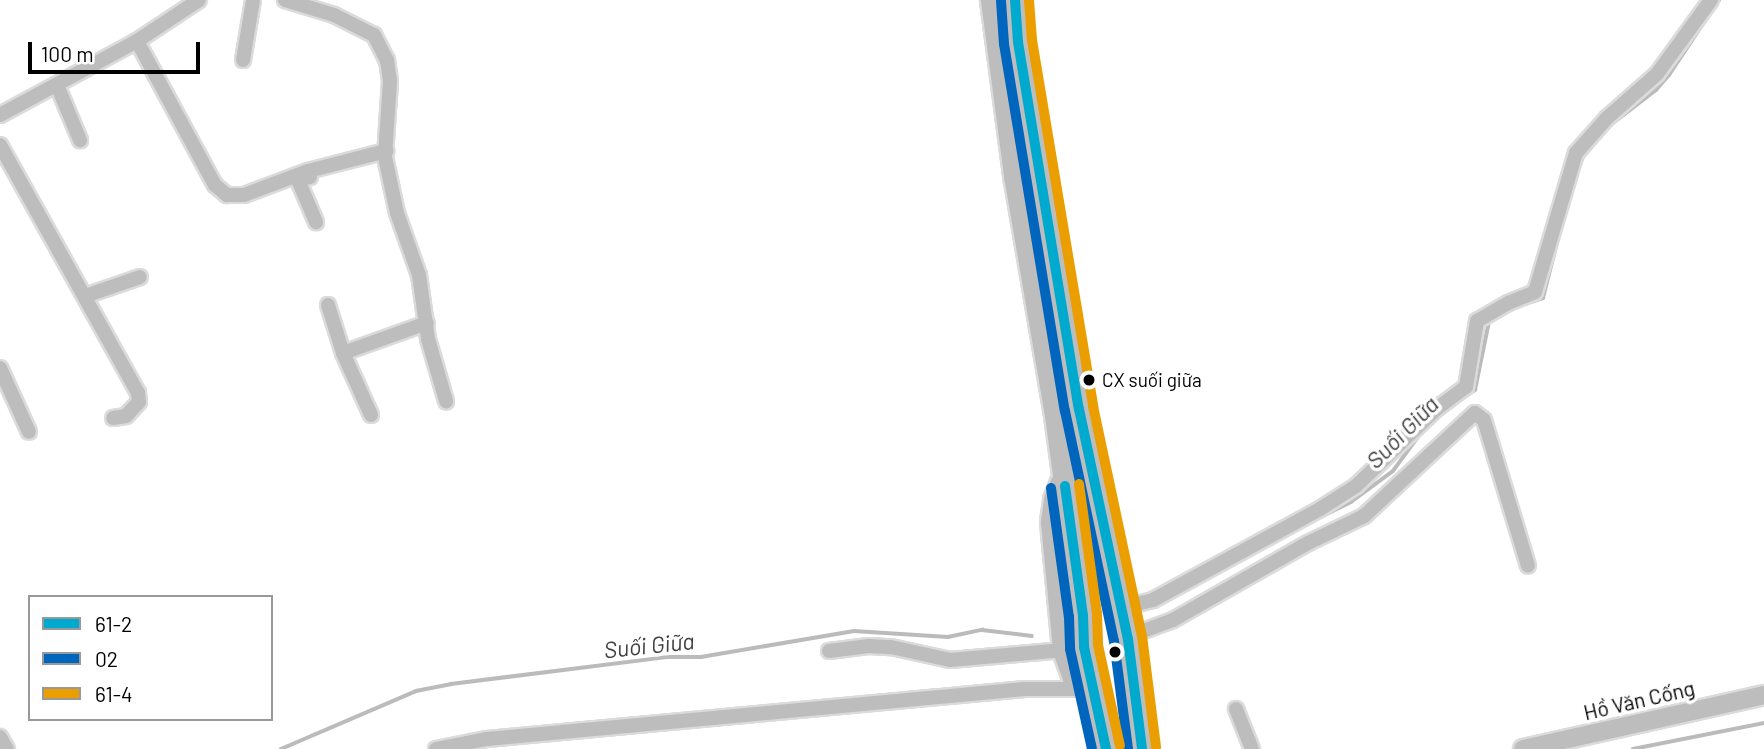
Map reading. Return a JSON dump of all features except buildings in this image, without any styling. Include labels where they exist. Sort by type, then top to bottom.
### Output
[{"type":"highway","points":[[992,0],[1013,162],[1064,478],[1083,616],[1084,647],[1106,749]]},
{"type":"highway","points":[[1015,0],[1018,42],[1079,409],[1133,635],[1144,749]]},
{"type":"highway","points":[[1064,478],[1055,500],[1052,522],[1064,649],[1074,678],[1093,690]]},
{"type":"street","points":[[0,115],[137,41],[199,0]]},
{"type":"street","points":[[243,60],[253,0]]},
{"type":"street","points":[[285,0],[334,16],[374,35],[387,60],[390,81],[386,154],[397,213],[419,275],[428,339],[446,401]]},
{"type":"street","points":[[1127,606],[1153,600],[1320,509],[1356,486],[1435,410],[1466,387],[1477,321],[1508,303],[1535,292],[1576,153],[1607,118],[1657,74],[1711,0]]},
{"type":"street","points":[[137,41],[215,185],[227,195],[244,195],[308,171],[386,154]]},
{"type":"street","points":[[57,85],[80,141]]},
{"type":"street","points":[[0,145],[138,393],[139,402],[126,416],[113,418]]},
{"type":"street","points":[[316,222],[298,180],[386,154]]},
{"type":"street","points":[[85,296],[140,277]]},
{"type":"street","points":[[328,304],[343,353],[371,415]]},
{"type":"street","points":[[343,353],[427,323]]},
{"type":"street","points":[[0,368],[29,432]]},
{"type":"street","points":[[1133,635],[1173,620],[1308,543],[1364,516],[1424,454],[1471,417],[1480,414],[1528,566]]},
{"type":"street","points":[[1407,439],[1424,454]]},
{"type":"street","points":[[829,651],[869,646],[891,647],[950,660],[1064,649]]},
{"type":"street","points":[[436,749],[487,739],[1011,690],[1057,687],[1093,690]]},
{"type":"street","name":"Hồ Văn Cống","points":[[1523,749],[1764,695]]},
{"type":"street","points":[[1236,709],[1252,749]]},
{"type":"street","points":[[0,737],[7,749]]},
{"type":"waterway","name":"Suối Giữa","points":[[1608,127],[1656,90],[1719,0]]},
{"type":"waterway","name":"Suối Giữa","points":[[1576,176],[1583,157],[1599,138]]},
{"type":"waterway","name":"Suối Giữa","points":[[1508,310],[1543,298],[1561,227]]},
{"type":"waterway","name":"Suối Giữa","points":[[1464,397],[1475,390],[1489,322],[1492,320]]},
{"type":"waterway","name":"Suối Giữa","points":[[1315,520],[1351,502],[1393,471],[1421,433]]},
{"type":"waterway","name":"Suối Giữa","points":[[281,749],[416,691],[451,684],[668,657],[701,657],[854,631],[948,637],[982,630],[1032,636]]},
{"type":"waterway","points":[[1633,749],[1764,723]]},
{"type":"transit line","name":"61-2","points":[[1015,0],[1018,42],[1079,409],[1128,639],[1142,749]]},
{"type":"transit line","name":"61-4","points":[[1029,0],[1032,40],[1093,406],[1142,636],[1156,747]]},
{"type":"transit line","name":"02","points":[[1001,1],[1004,44],[1065,411],[1114,641],[1128,749]]},
{"type":"transit line","name":"61-4","points":[[1079,484],[1097,614],[1098,645],[1120,746]]},
{"type":"transit line","name":"61-2","points":[[1065,486],[1083,616],[1084,647],[1106,749]]},
{"type":"transit line","name":"02","points":[[1051,488],[1069,617],[1070,649],[1092,749]]},
{"type":"place","name":"CX suối giữa","points":[[1089,380]]}]
